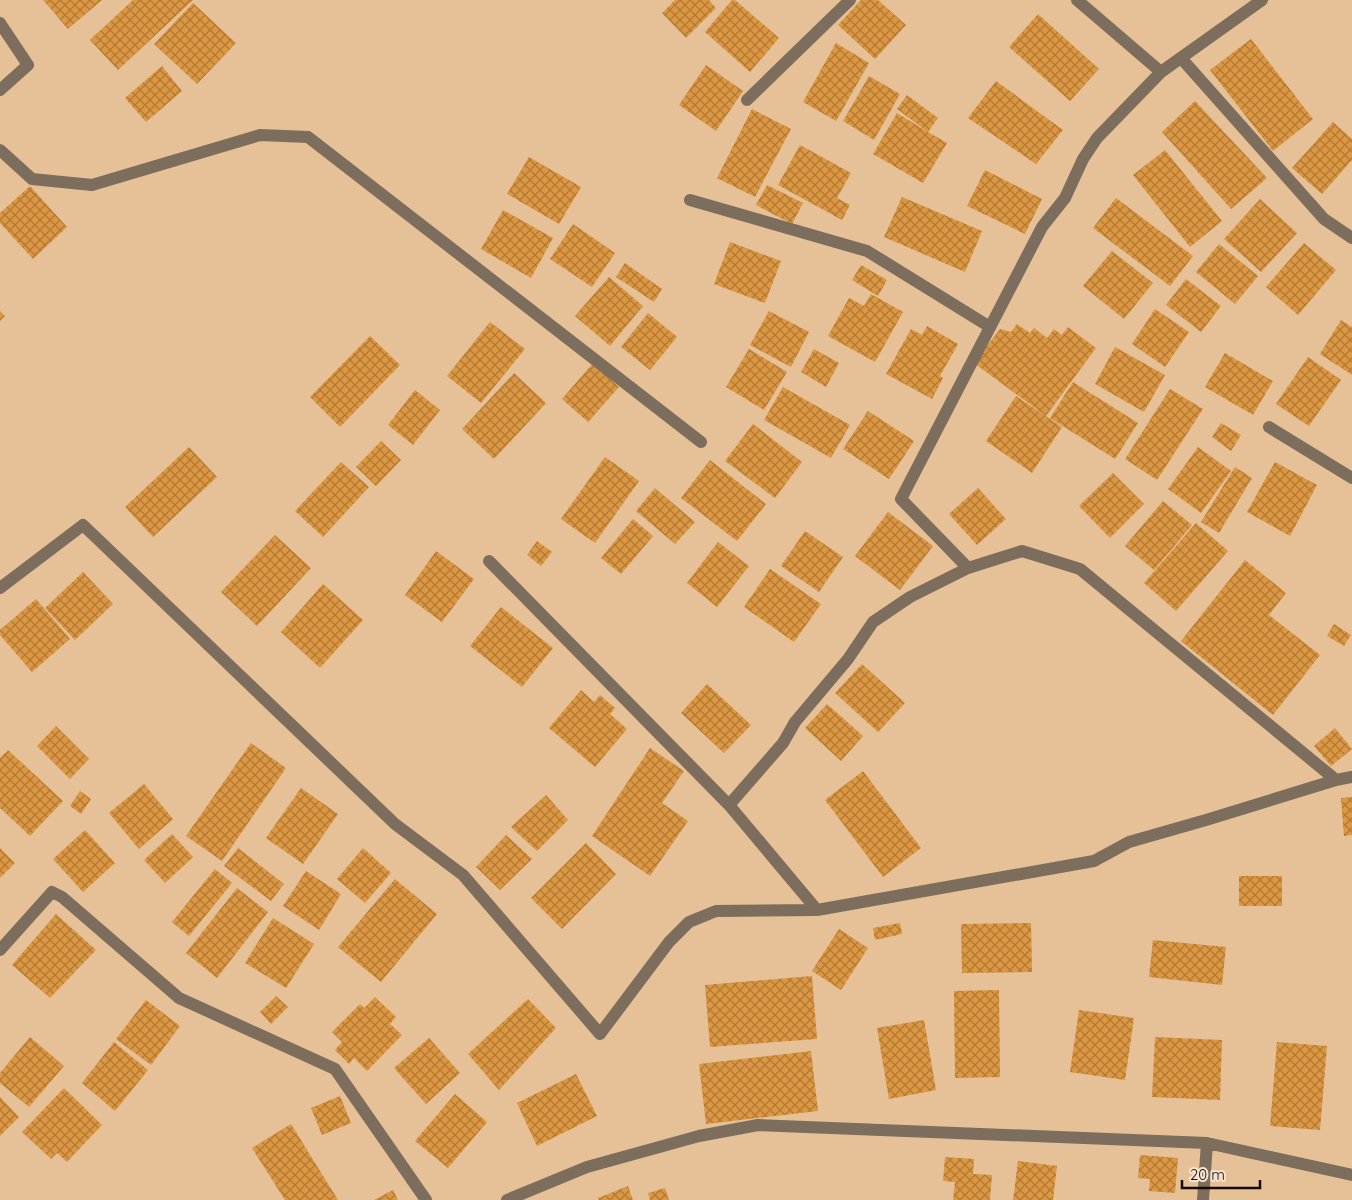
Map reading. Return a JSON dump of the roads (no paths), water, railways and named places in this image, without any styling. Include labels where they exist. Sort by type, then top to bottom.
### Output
[{"type":"street","points":[[747,100],[850,0]]},
{"type":"street","points":[[1077,0],[1161,72]]},
{"type":"street","points":[[968,568],[901,499],[990,327],[1042,227],[1065,198],[1083,159],[1097,138],[1161,72],[1262,0]]},
{"type":"street","points":[[0,24],[28,65],[0,90]]},
{"type":"street","points":[[1180,58],[1324,219],[1352,238]]},
{"type":"street","points":[[0,150],[32,178],[92,185],[260,135],[308,137],[701,442]]},
{"type":"street","points":[[690,200],[867,251],[990,327]]},
{"type":"street","points":[[1269,426],[1352,478]]},
{"type":"street","points":[[0,588],[83,525],[395,824],[463,875],[600,1034],[670,942],[689,922],[716,910],[817,910],[1094,860],[1129,842],[1336,780],[1352,777]]},
{"type":"street","points":[[729,805],[783,743],[794,722],[848,659],[873,622],[910,597],[968,568],[1022,551],[1080,569],[1336,780]]},
{"type":"street","points":[[489,561],[729,805],[817,910]]},
{"type":"street","points":[[0,950],[52,892],[62,897],[179,998],[335,1069],[426,1200]]},
{"type":"street","points":[[507,1200],[587,1167],[699,1136],[758,1125],[1207,1143],[1352,1175]]},
{"type":"street","points":[[1203,1200],[1207,1143]]}]
